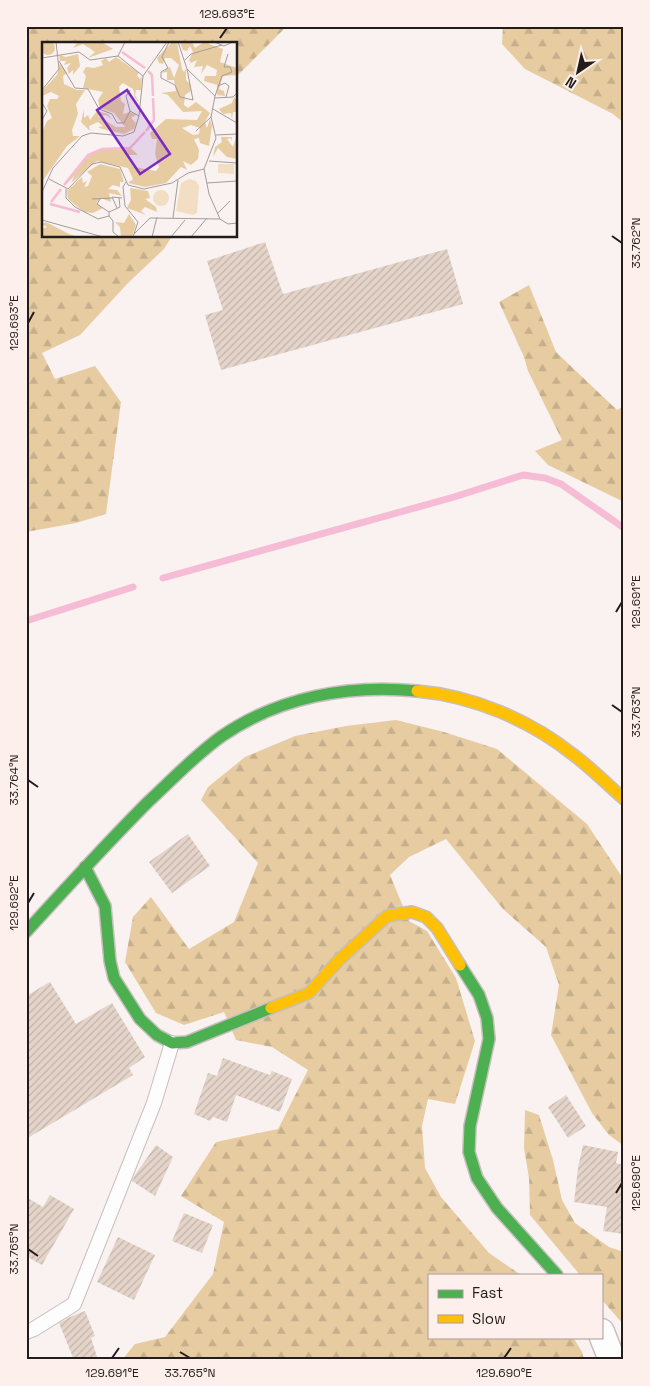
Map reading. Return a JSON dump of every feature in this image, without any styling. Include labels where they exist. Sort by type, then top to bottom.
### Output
[{"type":"street","points":[[26,932],[85,867],[178,773],[230,730],[260,714],[325,693],[359,689],[429,691],[466,699],[490,708],[559,744],[624,798]]},
{"type":"street","points":[[85,867],[104,906],[110,961],[114,978],[140,1019],[157,1035],[172,1043],[194,1040],[309,993],[338,960],[387,916],[412,912],[426,917],[438,928],[479,995],[487,1018],[489,1039],[470,1126],[469,1152],[477,1178],[497,1208],[556,1274]]},
{"type":"street","points":[[602,1335],[612,1360]]},
{"type":"lane","points":[[26,1332],[74,1304],[154,1103],[172,1043]]},
{"type":"green space","points":[[26,26],[287,26],[238,75],[238,42],[42,42],[42,238],[171,238],[164,249],[128,283],[80,335],[42,353],[55,379],[95,366],[121,402],[106,514],[76,523],[26,532]]},
{"type":"green space","points":[[503,26],[624,26],[624,123],[613,114],[525,69],[502,44]]},
{"type":"green space","points":[[529,285],[556,352],[617,410],[624,406],[624,502],[548,465],[535,451],[562,440],[528,371],[524,357],[499,302]]},
{"type":"green space","points":[[396,720],[444,732],[497,749],[587,824],[624,880],[624,1146],[609,1135],[592,1113],[551,1035],[559,985],[546,947],[503,909],[446,839],[409,857],[390,875],[409,921],[427,931],[456,978],[475,1041],[455,1104],[428,1099],[422,1126],[425,1168],[441,1197],[489,1253],[520,1274],[428,1274],[428,1338],[574,1338],[582,1352],[584,1360],[122,1360],[135,1344],[165,1337],[213,1274],[224,1222],[181,1196],[216,1142],[278,1129],[308,1070],[272,1047],[236,1040],[224,1012],[184,1025],[156,1013],[125,962],[133,917],[151,897],[189,949],[234,922],[258,863],[201,800],[208,787],[245,757],[295,736],[346,726]]},
{"type":"green space","points":[[525,1110],[539,1115],[553,1160],[562,1200],[575,1223],[609,1247],[624,1252],[624,1325],[602,1300],[602,1274],[579,1274],[530,1215],[529,1178],[524,1148]]},
{"type":"building","points":[[265,242],[283,294],[447,249],[463,304],[221,370],[205,315],[223,310],[207,261]]},
{"type":"building","points":[[188,834],[210,866],[172,893],[149,862]]},
{"type":"building","points":[[50,982],[76,1024],[112,1003],[145,1057],[129,1068],[133,1075],[26,1139],[26,996]]},
{"type":"building","points":[[223,1058],[270,1075],[272,1071],[292,1079],[280,1112],[236,1095],[227,1122],[213,1117],[210,1121],[194,1114],[208,1073],[217,1076]]},
{"type":"building","points":[[566,1095],[586,1126],[568,1138],[548,1107]]},
{"type":"building","points":[[156,1145],[173,1157],[155,1196],[132,1181]]},
{"type":"building","points":[[583,1145],[618,1152],[616,1163],[624,1165],[624,1234],[603,1231],[607,1207],[574,1202]]},
{"type":"building","points":[[50,1195],[74,1209],[42,1265],[26,1256],[26,1197],[43,1207]]},
{"type":"building","points":[[184,1213],[213,1225],[202,1253],[172,1241]]},
{"type":"building","points":[[118,1237],[155,1255],[134,1300],[97,1282]]},
{"type":"building","points":[[85,1311],[95,1336],[91,1338],[98,1360],[74,1360],[59,1323]]},
{"type":"waterway","points":[[163,578],[454,497],[523,475],[545,478],[561,484],[624,528]]},
{"type":"waterway","points":[[26,621],[133,587]]},
{"type":"traffic: fast","points":[[26,932],[148,802],[193,759],[222,736],[267,712],[315,696],[366,690],[417,691]]},
{"type":"traffic: fast","points":[[85,867],[105,906],[110,961],[114,978],[140,1019],[157,1035],[172,1043],[187,1042],[271,1008]]},
{"type":"traffic: fast","points":[[460,965],[479,995],[487,1018],[489,1039],[470,1126],[469,1152],[477,1178],[497,1208],[556,1274]]},
{"type":"traffic: slow","points":[[417,691],[459,698],[480,704],[520,721],[558,743],[624,799]]},
{"type":"traffic: slow","points":[[271,1008],[309,993],[339,960],[387,916],[412,912],[426,917],[437,928],[460,965]]}]
